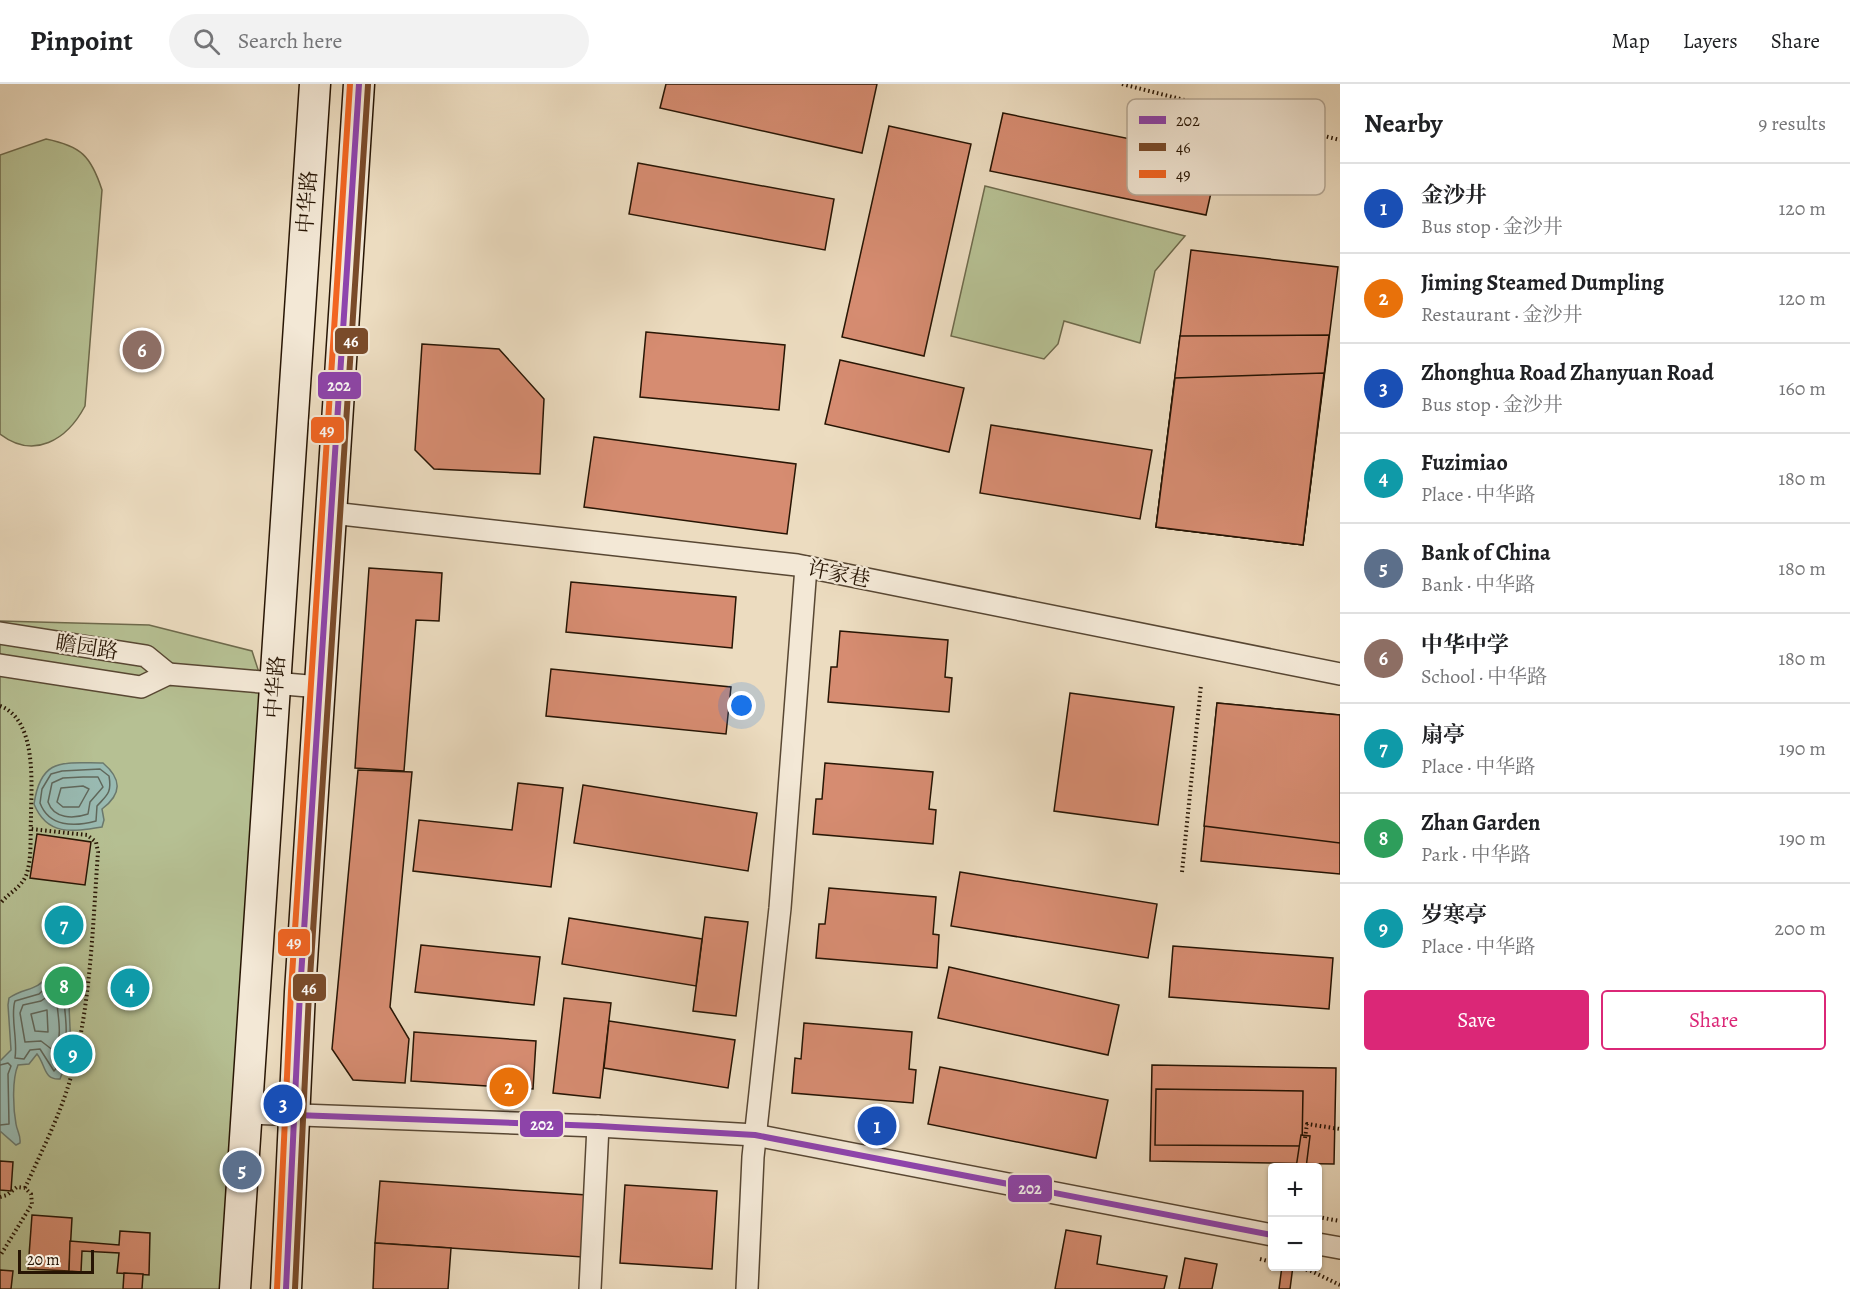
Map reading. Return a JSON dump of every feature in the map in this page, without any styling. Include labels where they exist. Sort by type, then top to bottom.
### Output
[{"type":"main road","name":"中华路","points":[[235,1289],[315,84]]},
{"type":"main road","points":[[286,1289],[300,992],[359,84]]},
{"type":"street","name":"许家巷","points":[[332,513],[807,567],[1340,674]]},
{"type":"street","points":[[747,1289],[755,1135],[780,908],[807,567]]},
{"type":"street","name":"瞻园路","points":[[0,633],[146,656],[168,674],[141,687],[0,665]]},
{"type":"street","points":[[168,674],[320,687]]},
{"type":"street","points":[[247,1113],[598,1126],[755,1135],[1268,1234]]},
{"type":"street","points":[[590,1289],[598,1126]]},
{"type":"street","points":[[1322,1245],[1340,1248]]},
{"type":"path","points":[[1122,84],[1180,99]]},
{"type":"path","points":[[1325,136],[1340,140]]},
{"type":"path","points":[[1182,872],[1201,685]]},
{"type":"path","points":[[0,706],[16,717],[29,748],[32,774],[30,854],[24,881],[0,904]]},
{"type":"path","points":[[25,1188],[57,1117],[75,1065],[93,923],[98,852],[96,842],[87,835],[31,829]]},
{"type":"path","points":[[1305,1138],[1307,1124],[1340,1129]]},
{"type":"path","points":[[0,1197],[7,1195],[17,1187],[25,1188],[31,1194],[32,1204],[0,1256]]},
{"type":"path","points":[[1322,1218],[1340,1221]]},
{"type":"path","points":[[1311,1271],[1340,1285]]},
{"type":"green space","points":[[46,139],[68,145],[83,154],[94,169],[102,190],[85,406],[78,418],[59,437],[37,446],[13,442],[0,434],[0,155]]},
{"type":"green space","points":[[985,186],[1185,236],[1155,271],[1140,343],[1064,321],[1058,344],[1044,359],[951,336]]},
{"type":"green space","points":[[0,621],[149,625],[252,651],[278,731],[223,1289],[0,1289]]},
{"type":"water","points":[[103,763],[114,775],[117,786],[113,798],[102,809],[104,820],[102,827],[71,830],[53,827],[46,822],[34,804],[37,789],[48,770],[65,764]]},
{"type":"water","points":[[49,975],[62,978],[68,984],[71,1049],[60,1079],[50,1077],[37,1054],[29,1064],[18,1065],[14,1102],[20,1143],[16,1145],[0,1131],[0,1061],[11,1050],[9,998],[35,987]]},
{"type":"building","points":[[666,84],[877,84],[862,153],[660,108]]},
{"type":"building","points":[[1003,113],[1127,138],[1127,195],[1210,195],[1206,215],[990,171]]},
{"type":"building","points":[[889,126],[971,144],[924,356],[842,337]]},
{"type":"building","points":[[638,163],[834,199],[825,250],[629,214]]},
{"type":"building","points":[[1191,250],[1338,267],[1303,545],[1156,527]]},
{"type":"building","points":[[646,332],[785,345],[779,410],[640,397]]},
{"type":"building","points":[[1329,335],[1303,545],[1156,527],[1180,336]]},
{"type":"building","points":[[422,344],[499,349],[544,399],[540,474],[434,469],[415,450]]},
{"type":"building","points":[[840,360],[964,388],[949,452],[825,424]]},
{"type":"building","points":[[1324,373],[1303,545],[1156,527],[1175,378]]},
{"type":"building","points":[[991,425],[1152,450],[1140,519],[980,493]]},
{"type":"building","points":[[594,437],[796,464],[787,534],[584,507]]},
{"type":"building","points":[[369,568],[442,573],[439,621],[416,620],[404,771],[355,768]]},
{"type":"building","points":[[571,582],[736,597],[732,648],[566,632]]},
{"type":"building","points":[[840,631],[948,640],[945,677],[952,678],[949,712],[828,702],[831,667],[837,667]]},
{"type":"building","points":[[551,669],[731,687],[726,734],[546,716]]},
{"type":"building","points":[[1070,693],[1174,707],[1158,825],[1054,811]]},
{"type":"building","points":[[1217,703],[1340,715],[1340,874],[1201,861]]},
{"type":"building","points":[[1217,703],[1340,715],[1340,843],[1204,826]]},
{"type":"building","points":[[825,763],[933,772],[929,809],[936,810],[933,844],[813,834],[816,799],[822,799]]},
{"type":"building","points":[[358,770],[412,772],[390,1007],[409,1039],[405,1083],[353,1080],[332,1049]]},
{"type":"building","points":[[518,783],[563,788],[551,887],[413,871],[419,820],[512,830]]},
{"type":"building","points":[[583,785],[757,813],[748,871],[574,843]]},
{"type":"building","points":[[37,834],[91,842],[85,885],[30,878]]},
{"type":"building","points":[[960,872],[1157,904],[1148,958],[951,926]]},
{"type":"building","points":[[829,888],[936,897],[933,934],[939,935],[937,968],[816,958],[819,924],[825,924]]},
{"type":"building","points":[[705,917],[748,922],[736,1016],[693,1011]]},
{"type":"building","points":[[569,918],[702,939],[696,986],[562,964]]},
{"type":"building","points":[[421,945],[540,957],[534,1005],[415,992]]},
{"type":"building","points":[[1173,946],[1333,958],[1329,1009],[1169,997]]},
{"type":"building","points":[[949,967],[1119,1005],[1108,1055],[938,1018]]},
{"type":"building","points":[[564,998],[611,1003],[600,1098],[553,1093]]},
{"type":"building","points":[[609,1021],[735,1040],[728,1088],[604,1068]]},
{"type":"building","points":[[804,1023],[912,1032],[909,1069],[916,1070],[913,1103],[792,1093],[795,1058],[801,1059]]},
{"type":"building","points":[[414,1032],[536,1041],[533,1089],[411,1081]]},
{"type":"building","points":[[1152,1065],[1336,1068],[1334,1164],[1150,1161]]},
{"type":"building","points":[[940,1067],[1108,1100],[1096,1158],[928,1124]]},
{"type":"building","points":[[1156,1089],[1303,1091],[1302,1146],[1155,1145]]},
{"type":"building","points":[[1301,1135],[1310,1136],[1307,1163],[1297,1163]]},
{"type":"building","points":[[0,1161],[13,1162],[11,1191],[0,1190]]},
{"type":"building","points":[[380,1181],[587,1195],[583,1257],[375,1243]]},
{"type":"building","points":[[625,1185],[717,1191],[712,1269],[620,1263]]},
{"type":"building","points":[[32,1215],[72,1218],[69,1271],[28,1269]]},
{"type":"building","points":[[1066,1230],[1101,1236],[1097,1264],[1167,1276],[1164,1289],[1055,1289]]},
{"type":"building","points":[[120,1231],[150,1233],[149,1275],[117,1273],[119,1253],[82,1251],[81,1272],[69,1271],[70,1241],[119,1245]]},
{"type":"building","points":[[375,1243],[451,1248],[448,1289],[373,1289]]},
{"type":"building","points":[[1185,1258],[1217,1264],[1212,1289],[1179,1289]]},
{"type":"building","points":[[0,1270],[13,1271],[11,1289],[0,1289]]},
{"type":"building","points":[[1281,1271],[1292,1271],[1290,1289],[1279,1289]]},
{"type":"building","points":[[124,1273],[143,1274],[142,1289],[123,1289]]},
{"type":"transit line","name":"49","points":[[277,1289],[291,991],[350,84]]},
{"type":"transit line","name":"202","points":[[286,1289],[300,992],[359,84]]},
{"type":"transit line","name":"46","points":[[295,1289],[309,993],[368,85]]},
{"type":"transit line","name":"202","points":[[295,1115],[598,1126],[755,1135],[1268,1234]]},
{"type":"place","name":"中华中学","points":[[142,350]]},
{"type":"place","name":"扇亭","points":[[64,925]]},
{"type":"place","name":"Zhan Garden","points":[[64,986]]},
{"type":"place","name":"Fuzimiao","points":[[130,988]]},
{"type":"place","name":"岁寒亭","points":[[73,1054]]},
{"type":"place","name":"Jiming Steamed Dumpling","points":[[509,1087]]},
{"type":"place","name":"Zhonghua Road Zhanyuan Road","points":[[283,1104]]},
{"type":"place","name":"金沙井","points":[[877,1126]]},
{"type":"place","name":"Bank of China","points":[[242,1170]]}]
